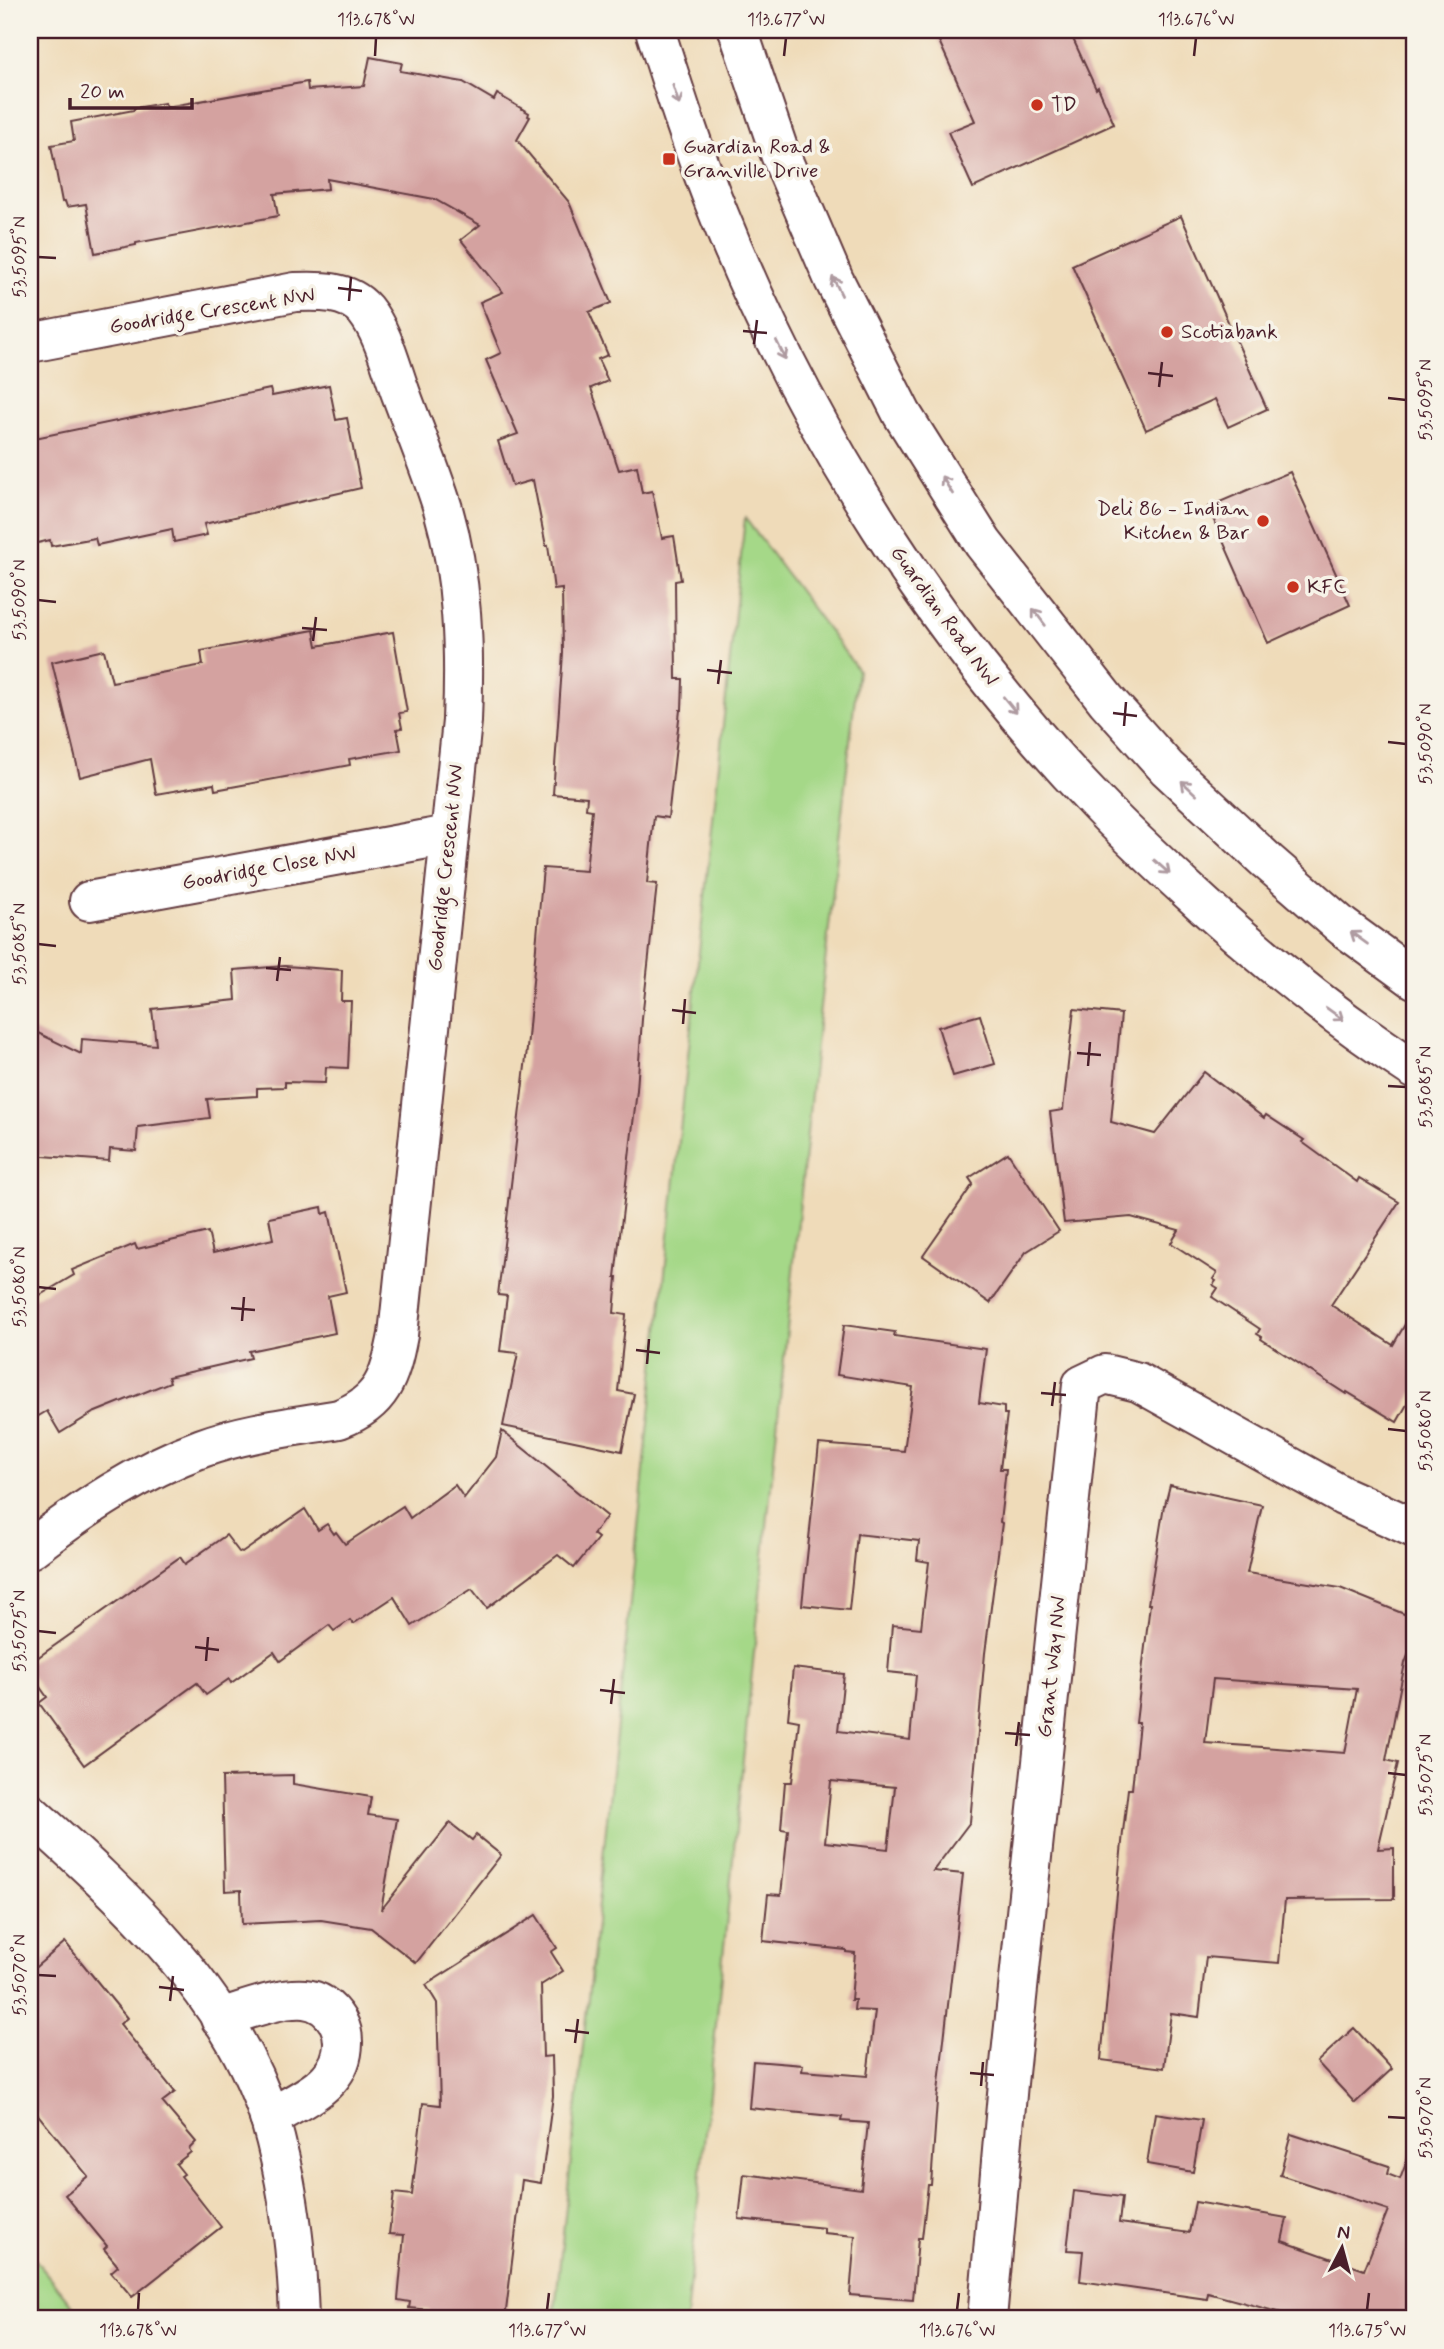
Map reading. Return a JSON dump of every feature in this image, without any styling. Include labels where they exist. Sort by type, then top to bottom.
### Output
[{"type":"street","name":"Guardian Road NW","points":[[655,30],[692,146],[720,219],[796,380],[903,563],[957,639],[1016,713],[1096,802],[1154,860],[1314,998],[1414,1069]]},
{"type":"street","points":[[738,30],[780,154],[834,280],[902,414],[983,543],[1090,680],[1167,768],[1343,927],[1414,979]]},
{"type":"street","name":"Goodridge Crescent NW","points":[[30,343],[295,292],[333,292],[351,299],[365,310],[383,346],[443,509],[457,578],[463,650],[463,686],[449,835],[398,1335],[390,1375],[370,1402],[353,1414],[339,1419],[239,1437],[172,1460],[86,1508],[30,1549]]},
{"type":"street","name":"Goodridge Close NW","points":[[89,901],[449,835]]},
{"type":"street","name":"Grant Way NW","points":[[987,2319],[1010,2070],[1082,1385],[1105,1374],[1138,1382],[1343,1496],[1414,1528]]},
{"type":"street","points":[[30,1813],[132,1906],[168,1948],[240,2049],[269,2119],[293,2227],[299,2319]]},
{"type":"street","points":[[220,2018],[286,2000],[304,1998],[321,2003],[340,2026],[344,2042],[338,2069],[317,2089],[269,2119]]},
{"type":"green space","points":[[745,518],[858,670],[819,1016],[686,2319],[554,2319]]},
{"type":"green space","points":[[30,2253],[83,2319],[30,2319]]},
{"type":"building","name":"TD","points":[[934,30],[1069,30],[1114,124],[973,188],[948,132],[975,121]]},
{"type":"building","points":[[370,57],[402,63],[400,71],[463,82],[494,100],[497,94],[529,113],[530,117],[517,140],[569,202],[611,303],[589,312],[608,355],[598,359],[608,381],[591,388],[619,470],[637,466],[642,493],[652,491],[662,538],[674,536],[681,580],[675,581],[676,679],[683,679],[682,710],[668,818],[654,816],[647,883],[657,884],[615,1277],[614,1313],[626,1315],[618,1391],[634,1394],[622,1451],[503,1426],[518,1353],[500,1351],[507,1296],[498,1295],[527,1049],[543,868],[586,871],[592,810],[586,809],[587,797],[553,794],[563,653],[562,589],[554,590],[548,545],[546,546],[533,480],[512,486],[498,441],[518,434],[486,360],[501,353],[480,302],[503,292],[461,240],[480,225],[434,199],[327,179],[328,189],[274,194],[278,216],[95,253],[86,204],[67,207],[65,201],[62,202],[51,145],[74,141],[71,122],[134,108],[165,103],[166,107],[307,82],[308,90],[364,86]]},
{"type":"building","name":"Scotiabank","points":[[1181,216],[1267,409],[1228,427],[1215,399],[1146,430],[1072,265]]},
{"type":"building","points":[[329,385],[336,420],[347,418],[361,488],[204,524],[207,535],[174,542],[172,529],[97,545],[95,538],[51,546],[50,540],[30,545],[30,439],[270,389],[272,396]]},
{"type":"building","points":[[1290,472],[1350,605],[1268,643],[1208,507]]},
{"type":"building","points":[[314,630],[317,646],[393,632],[407,712],[399,713],[402,728],[397,729],[401,750],[349,759],[350,765],[215,790],[214,784],[156,794],[150,759],[80,777],[52,662],[104,650],[112,682],[203,665],[201,651]]},
{"type":"building","points":[[285,966],[342,970],[341,1001],[351,1001],[348,1068],[326,1067],[325,1083],[285,1082],[285,1087],[257,1088],[257,1096],[207,1099],[210,1118],[138,1127],[136,1151],[110,1149],[109,1161],[30,1155],[30,1029],[81,1054],[82,1039],[156,1045],[152,1009],[236,1000],[234,970]]},
{"type":"building","points":[[1074,1009],[1121,1014],[1111,1122],[1155,1134],[1204,1072],[1264,1118],[1266,1115],[1304,1140],[1302,1142],[1357,1182],[1359,1178],[1399,1202],[1331,1305],[1393,1345],[1414,1309],[1414,1392],[1397,1422],[1347,1392],[1346,1394],[1261,1339],[1257,1334],[1260,1329],[1212,1297],[1218,1288],[1213,1285],[1217,1273],[1171,1243],[1179,1230],[1131,1217],[1064,1223],[1050,1112],[1063,1110]]},
{"type":"building","points":[[980,1015],[995,1064],[953,1076],[938,1027]]},
{"type":"building","points":[[1008,1153],[1059,1231],[1026,1252],[990,1303],[923,1256],[973,1184],[969,1178]]},
{"type":"building","points":[[322,1207],[323,1214],[329,1212],[346,1292],[328,1296],[335,1333],[249,1351],[251,1358],[168,1377],[170,1382],[93,1413],[60,1433],[47,1411],[30,1421],[30,1301],[74,1275],[72,1270],[135,1244],[137,1249],[208,1232],[213,1253],[273,1239],[269,1218]]},
{"type":"building","points":[[844,1325],[895,1332],[894,1336],[986,1349],[979,1403],[1004,1407],[1004,1414],[1007,1414],[1000,1469],[1006,1469],[1002,1523],[985,1653],[970,1822],[933,1871],[963,1874],[937,2101],[931,2185],[928,2185],[922,2238],[918,2238],[913,2300],[850,2295],[855,2236],[824,2233],[824,2228],[739,2219],[744,2174],[861,2189],[868,2123],[841,2121],[842,2117],[749,2108],[753,2061],[803,2065],[802,2071],[867,2076],[875,2011],[854,2010],[855,2000],[851,2000],[855,1953],[763,1941],[768,1894],[781,1895],[788,1830],[781,1829],[785,1782],[792,1782],[799,1721],[788,1719],[793,1668],[844,1674],[838,1731],[910,1740],[916,1675],[888,1672],[892,1625],[921,1628],[929,1562],[917,1560],[919,1541],[857,1534],[849,1610],[802,1605],[819,1444],[904,1451],[913,1387],[837,1375]],"holes":[[[831,1781],[895,1787],[888,1849],[825,1842]]]},
{"type":"building","points":[[502,1431],[607,1516],[593,1534],[598,1538],[574,1568],[558,1555],[487,1608],[472,1589],[412,1626],[394,1597],[353,1624],[350,1620],[334,1631],[329,1625],[280,1661],[274,1652],[231,1683],[229,1679],[206,1695],[197,1683],[84,1765],[39,1703],[47,1697],[30,1673],[30,1663],[180,1557],[185,1564],[226,1535],[242,1553],[305,1509],[318,1530],[327,1524],[345,1544],[403,1506],[410,1518],[455,1485],[464,1498],[496,1457]]},
{"type":"building","points":[[1170,1485],[1262,1505],[1247,1573],[1340,1588],[1414,1618],[1414,1640],[1405,1663],[1386,1760],[1398,1763],[1378,1849],[1394,1848],[1394,1899],[1285,1900],[1279,1963],[1206,1957],[1199,2017],[1171,2013],[1164,2068],[1101,2060],[1123,1832],[1128,1789],[1132,1789],[1139,1723],[1136,1723],[1148,1604]],"holes":[[[1213,1679],[1357,1689],[1345,1753],[1205,1743]]]},
{"type":"building","points":[[293,1775],[293,1784],[371,1797],[368,1815],[397,1819],[381,1910],[450,1823],[472,1840],[476,1835],[501,1855],[416,1963],[371,1928],[321,1920],[242,1924],[241,1890],[225,1891],[222,1777]]},
{"type":"building","points":[[536,1915],[557,1948],[551,1952],[563,1971],[541,1985],[543,2057],[552,2056],[553,2096],[541,2183],[522,2180],[505,2319],[428,2319],[429,2310],[409,2308],[410,2302],[398,2300],[404,2235],[389,2234],[394,2193],[412,2195],[423,2103],[440,2105],[437,2003],[426,1985]]},
{"type":"building","points":[[65,1942],[127,2018],[120,2024],[175,2092],[162,2102],[196,2142],[189,2149],[191,2152],[176,2164],[184,2174],[181,2176],[221,2227],[132,2297],[111,2272],[118,2266],[104,2249],[107,2246],[65,2195],[88,2176],[30,2105],[30,1972]]},
{"type":"building","points":[[1354,2028],[1392,2069],[1355,2103],[1317,2062]]},
{"type":"building","points":[[1155,2113],[1202,2120],[1193,2172],[1147,2164]]},
{"type":"building","points":[[1291,2134],[1389,2166],[1387,2174],[1400,2179],[1414,2148],[1414,2319],[1304,2319],[1208,2293],[1207,2299],[1080,2281],[1083,2251],[1067,2250],[1074,2191],[1122,2197],[1119,2223],[1189,2233],[1195,2202],[1287,2218],[1282,2241],[1364,2270],[1388,2210],[1280,2175]]},
{"type":"place","name":"TD","points":[[1037,105]]},
{"type":"place","name":"Guardian Road & Granville Drive","points":[[669,159]]},
{"type":"place","name":"Scotiabank","points":[[1167,332]]},
{"type":"place","name":"Deli 86 - Indian Kitchen & Bar","points":[[1263,521]]},
{"type":"place","name":"KFC","points":[[1293,587]]}]
